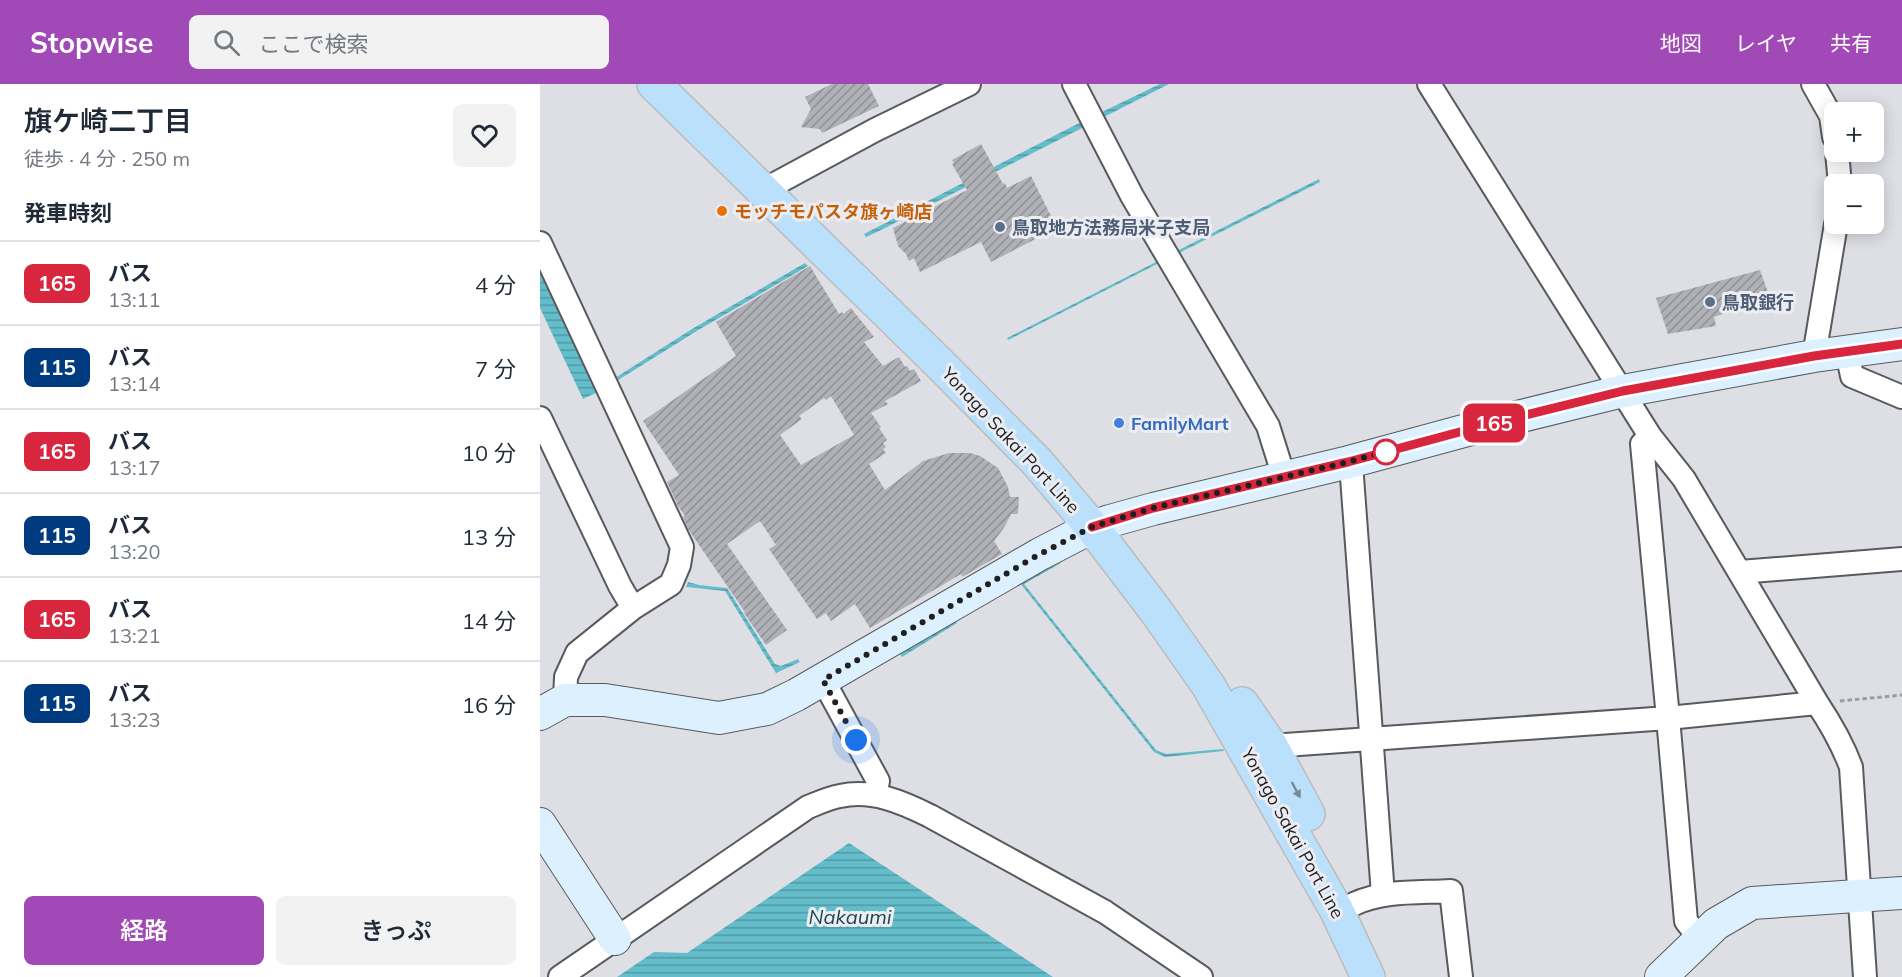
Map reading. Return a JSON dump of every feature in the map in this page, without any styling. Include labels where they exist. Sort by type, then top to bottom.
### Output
[{"type":"main road","name":"Yonago Sakai Port Line","points":[[654,84],[771,187]]},
{"type":"main road","name":"Yonago Sakai Port Line","points":[[681,84],[771,187],[942,366],[1101,524],[1208,655],[1271,746],[1345,883],[1369,900],[1388,977]]},
{"type":"main road","name":"Yonago Sakai Port Line","points":[[1101,524],[1156,611],[1208,685],[1338,911],[1368,977]]},
{"type":"street","points":[[771,187],[875,130],[969,84]]},
{"type":"street","points":[[1074,84],[1131,196],[1268,426],[1284,477]]},
{"type":"street","points":[[1429,84],[1650,436],[1684,479],[1834,728],[1851,767],[1865,977]]},
{"type":"street","points":[[1813,84],[1824,104]]},
{"type":"street","points":[[1814,356],[1834,234]]},
{"type":"street","points":[[540,243],[682,547],[679,565],[671,584],[633,608],[577,653],[552,707]]},
{"type":"street","points":[[552,707],[604,700],[719,718],[767,709],[823,680],[1040,554],[1101,524],[1153,508],[1348,462],[1623,391],[1814,356],[1902,344]]},
{"type":"street","points":[[1847,352],[1852,376],[1902,402]]},
{"type":"street","points":[[540,418],[620,586],[633,608]]},
{"type":"street","points":[[1650,436],[1642,444],[1686,921],[1700,939]]},
{"type":"street","points":[[1348,462],[1352,477],[1371,739],[1369,900],[1451,891],[1461,977]]},
{"type":"street","points":[[1740,573],[1902,559]]},
{"type":"street","points":[[823,680],[878,781],[875,794]]},
{"type":"street","points":[[1271,746],[1668,718],[1817,703]]},
{"type":"street","points":[[560,977],[808,807],[840,796],[875,794],[904,803],[930,816],[1105,912],[1201,977]]},
{"type":"street","points":[[540,824],[615,939]]},
{"type":"street","points":[[1661,977],[1716,924],[1752,903],[1902,893]]},
{"type":"path","points":[[1817,703],[1902,695]]},
{"type":"water","points":[[1160,84],[1169,84],[879,231],[866,237],[864,234],[1081,122],[1099,116],[1104,111]]},
{"type":"water","points":[[1319,179],[1320,182],[1179,253],[1177,251]]},
{"type":"water","points":[[1158,261],[1159,263],[1008,340],[1007,338]]},
{"type":"water","points":[[805,263],[808,266],[602,390],[583,399],[540,308],[540,266],[612,380],[692,329]]},
{"type":"water","points":[[1059,561],[1061,563],[1024,584],[1156,750],[1166,754],[1223,749],[1224,751],[1165,757],[1154,752],[1020,583]]},
{"type":"water","points":[[688,582],[727,588],[775,664],[781,666],[798,659],[800,662],[776,673],[725,591],[686,587]]},
{"type":"water","points":[[956,621],[957,623],[902,657],[900,654]]},
{"type":"water","name":"Nakaumi","points":[[849,843],[1053,977],[617,977],[654,952],[687,953]]},
{"type":"building","points":[[832,84],[868,84],[879,106],[822,133],[820,129],[801,127],[811,109],[805,97]]},
{"type":"building","points":[[981,144],[1007,188],[1031,176],[1057,228],[991,262],[981,242],[920,272],[914,258],[909,261],[898,246],[893,228],[967,190],[952,160]]},
{"type":"building","points":[[810,266],[839,314],[851,308],[874,337],[864,342],[883,366],[899,357],[910,371],[914,369],[921,381],[885,401],[888,404],[871,413],[887,440],[883,443],[886,453],[869,464],[885,490],[923,461],[949,453],[970,453],[980,456],[998,468],[1008,487],[1010,497],[1019,497],[1018,514],[1011,514],[994,541],[1002,554],[962,577],[961,574],[870,628],[855,604],[831,621],[826,613],[817,619],[769,549],[776,545],[760,521],[727,544],[787,630],[766,645],[688,529],[683,517],[685,516],[667,482],[679,475],[643,421],[736,356],[716,322]],"holes":[[[831,396],[854,435],[801,465],[780,435],[802,419],[799,416],[824,398],[826,400]]]},
{"type":"building","points":[[1760,270],[1770,298],[1714,317],[1716,326],[1668,334],[1656,298]]},
{"type":"bus line","name":"165","points":[[1092,527],[1153,508],[1348,462],[1623,391],[1814,356],[1902,344]]},
{"type":"place","name":"モッチモパスタ旗ヶ崎店","points":[[722,211]]},
{"type":"place","name":"鳥取地方法務局米子支局","points":[[1000,227]]},
{"type":"place","name":"鳥取銀行","points":[[1710,302]]},
{"type":"place","name":"FamilyMart","points":[[1119,423]]},
{"type":"route","points":[[856,740],[823,680],[1040,554],[1092,527],[1153,508],[1395,449],[1386,452]]}]
